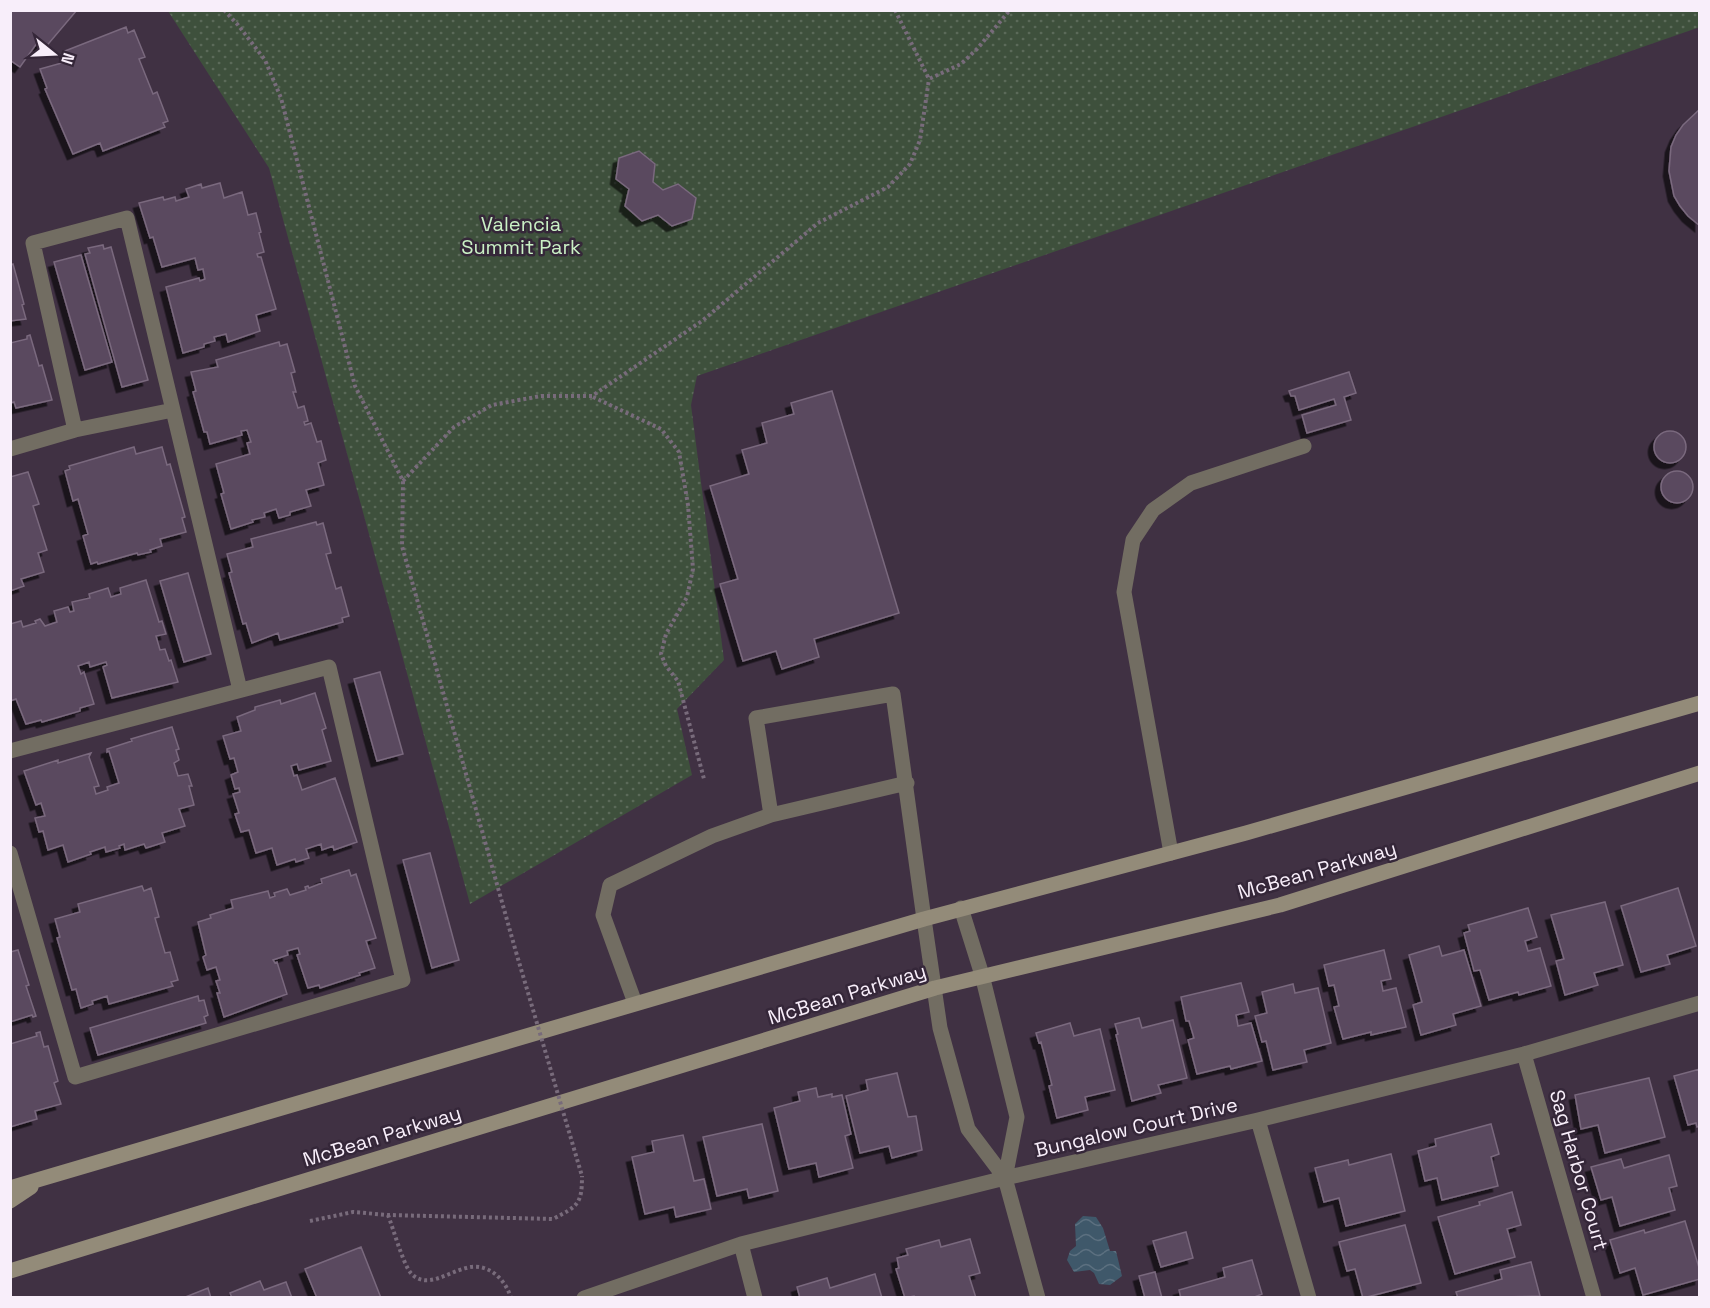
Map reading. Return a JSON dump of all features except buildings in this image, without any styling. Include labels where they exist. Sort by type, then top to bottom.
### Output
[{"type":"main road","points":[[10,1188],[961,908],[1172,853],[1700,703]]},
{"type":"main road","name":"McBean Parkway","points":[[10,1271],[936,988],[982,975],[1280,905],[1700,773]]},
{"type":"main road","points":[[10,1201],[44,1178]]},
{"type":"street","points":[[75,430],[33,243],[127,218],[240,690]]},
{"type":"street","points":[[10,449],[75,430],[173,410]]},
{"type":"street","points":[[1172,853],[1124,592],[1133,540],[1153,510],[1191,483],[1304,446]]},
{"type":"street","points":[[10,751],[329,667],[403,980],[75,1077],[10,853]]},
{"type":"street","points":[[771,815],[756,718],[893,694],[940,1028],[968,1129],[1005,1178],[1038,1298]]},
{"type":"street","points":[[635,1004],[603,915],[610,885],[712,836],[771,815],[907,783]]},
{"type":"street","points":[[961,908],[982,975],[1017,1117],[1005,1178]]},
{"type":"street","name":"Bungalow Court Drive","points":[[584,1298],[741,1244],[1005,1178],[1258,1120],[1524,1054],[1700,1003]]},
{"type":"street","name":"Sag Harbor Court","points":[[1524,1054],[1594,1298]]},
{"type":"street","points":[[1258,1120],[1309,1298]]},
{"type":"street","points":[[741,1244],[755,1298]]},
{"type":"path","points":[[224,10],[265,60],[281,98],[355,386],[403,481],[402,546],[516,952],[582,1176],[582,1196],[572,1210],[553,1219],[353,1212],[310,1221]]},
{"type":"path","points":[[592,396],[702,321],[818,223],[888,187],[910,164],[920,140],[929,79],[895,10]]},
{"type":"path","points":[[929,79],[961,64],[1010,10]]},
{"type":"path","points":[[403,481],[454,427],[492,405],[541,396],[592,396],[661,429],[679,452],[688,505],[693,569],[687,597],[666,634],[662,654],[666,666],[678,681],[704,779]]},
{"type":"path","points":[[388,1215],[410,1271],[419,1279],[431,1281],[467,1267],[483,1268],[497,1274],[508,1288],[511,1298]]},
{"type":"green space","name":"Valencia Summit Park","points":[[1699,10],[1700,27],[697,376],[691,405],[724,660],[677,709],[692,775],[470,904],[269,168],[168,11]]},
{"type":"water","points":[[1083,1216],[1096,1217],[1103,1228],[1110,1251],[1116,1251],[1122,1276],[1110,1285],[1099,1284],[1090,1270],[1074,1272],[1067,1260],[1070,1251],[1076,1246],[1075,1224]]}]
